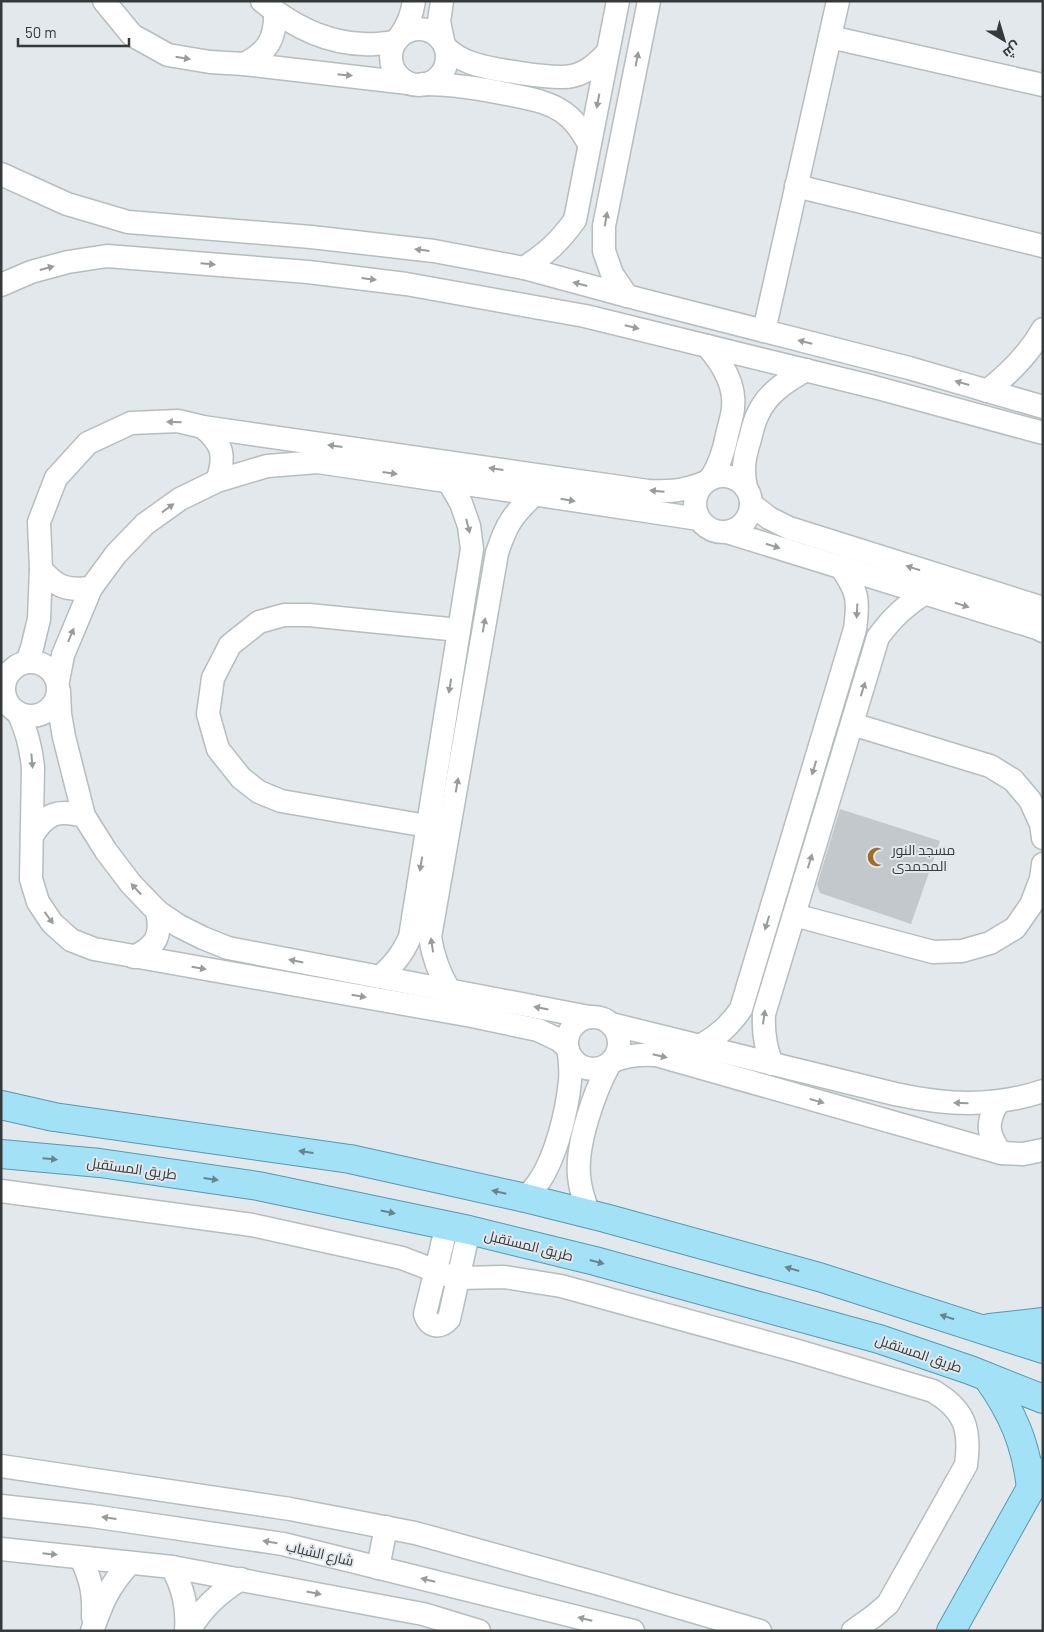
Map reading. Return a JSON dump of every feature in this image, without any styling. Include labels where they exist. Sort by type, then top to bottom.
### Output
[{"type":"main road","points":[[1,1105],[54,1117],[350,1159],[525,1198],[819,1277],[1043,1349]]},
{"type":"main road","name":"طريق المستقبل","points":[[1,1154],[100,1163],[258,1186],[458,1228],[595,1261],[879,1339],[1043,1399]]},
{"type":"main road","points":[[345,1203],[338,1194],[335,1184],[336,1174],[341,1165],[350,1159]]},
{"type":"main road","points":[[747,1303],[754,1294],[758,1276],[752,1258]]},
{"type":"main road","points":[[982,1328],[1043,1322]]},
{"type":"main road","points":[[951,1629],[1037,1480],[1013,1418],[987,1377]]},
{"type":"street","points":[[104,1],[132,35],[168,55],[210,62],[244,64],[416,84],[465,86],[546,102],[564,113],[579,127],[589,144]]},
{"type":"street","points":[[414,1],[407,27],[398,39],[391,54],[392,66],[398,76],[416,84],[435,80],[443,72],[447,60],[439,21],[442,1]]},
{"type":"street","points":[[524,268],[544,255],[561,239],[575,220],[618,1]]},
{"type":"street","points":[[627,296],[612,274],[604,251],[604,226],[649,1]]},
{"type":"street","points":[[764,331],[838,1]]},
{"type":"street","points":[[244,64],[256,58],[266,49],[272,38],[276,25],[268,7]]},
{"type":"street","points":[[268,7],[302,29],[332,40],[363,44],[398,39],[410,30],[422,29],[434,33],[456,56],[479,66],[550,77],[572,76],[592,68],[607,53]]},
{"type":"street","points":[[830,37],[1043,85]]},
{"type":"street","points":[[1,174],[67,204],[128,222],[311,237],[434,252],[524,268],[881,360],[1043,407]]},
{"type":"street","points":[[796,186],[1043,246]]},
{"type":"street","points":[[308,272],[311,237]]},
{"type":"street","points":[[1,285],[31,272],[68,262],[107,256],[308,272],[406,284],[585,316],[874,387],[1043,433]]},
{"type":"street","points":[[987,391],[1022,360],[1043,328]]},
{"type":"street","points":[[707,346],[722,363],[730,384],[733,406],[723,454],[718,467],[698,491],[695,500],[695,510],[699,520],[711,530],[727,532],[1043,631]]},
{"type":"street","points":[[874,387],[881,360]]},
{"type":"street","points":[[727,532],[736,529],[749,514],[749,496],[743,474],[744,460],[758,413],[775,391],[806,370]]},
{"type":"street","points":[[1043,608],[788,528],[769,518],[749,496],[739,481],[730,477],[720,476],[686,490],[667,492],[203,427],[178,421],[131,423],[88,443],[56,478],[39,522],[41,569],[39,619],[34,641],[10,672],[5,681],[4,690],[6,700],[26,730],[31,748],[33,767],[31,879],[38,902],[52,923],[71,940],[94,950],[538,1030],[559,1040],[576,1063],[586,1068],[598,1069],[627,1056],[641,1054],[656,1055],[1001,1153],[1023,1154],[1043,1150]]},
{"type":"street","points":[[203,427],[215,437],[222,451],[222,466],[217,481]]},
{"type":"street","points":[[11,709],[30,717],[40,715],[50,710],[53,706],[56,701],[63,655],[91,588],[116,554],[145,524],[180,499],[217,481],[267,466],[318,462],[699,520]]},
{"type":"street","points":[[380,977],[393,966],[403,952],[410,936],[472,549],[469,526],[461,504],[449,482]]},
{"type":"street","points":[[449,990],[439,973],[433,956],[430,937],[497,553],[504,531],[517,511],[534,494]]},
{"type":"street","points":[[700,1046],[716,1037],[730,1024],[741,1009],[855,629],[858,607],[853,586],[841,567]]},
{"type":"street","points":[[41,569],[50,580],[62,587],[77,590],[91,588]]},
{"type":"street","points":[[468,575],[492,579]]},
{"type":"street","points":[[772,1064],[765,1048],[764,1014],[878,637],[896,614],[925,593]]},
{"type":"street","points":[[427,826],[281,801],[259,792],[241,778],[218,749],[208,714],[213,678],[230,645],[259,622],[284,615],[309,615],[459,630]]},
{"type":"street","points":[[15,667],[37,662],[53,672],[58,686],[64,737],[84,816],[106,851],[131,884],[157,911],[179,926],[203,938],[228,948],[601,1018],[611,1024],[929,1102],[964,1104],[998,1102],[1022,1098],[1043,1091]]},
{"type":"street","points":[[444,724],[467,728]]},
{"type":"street","points":[[852,724],[990,766],[1013,780],[1030,800],[1041,824],[1043,838]]},
{"type":"street","points":[[805,797],[828,803]]},
{"type":"street","points":[[32,836],[40,823],[53,814],[69,812],[84,816]]},
{"type":"street","points":[[794,915],[933,952],[962,952],[990,943],[1015,928],[1031,905],[1041,879],[1043,864]]},
{"type":"street","points":[[134,956],[148,950],[157,939],[160,925],[157,911]]},
{"type":"street","points":[[525,1198],[537,1185],[555,1149],[570,1079],[568,1037],[572,1028],[580,1021],[589,1017]]},
{"type":"street","points":[[589,1214],[582,1196],[578,1176],[579,1156],[597,1086],[618,1052],[620,1042],[617,1032],[611,1024]]},
{"type":"street","points":[[998,1102],[991,1115],[989,1128],[993,1142],[1001,1153]]},
{"type":"street","points":[[1,1191],[252,1225],[402,1258],[459,1278],[504,1277],[561,1286],[798,1351],[933,1391],[947,1399],[958,1411],[967,1430],[966,1465],[888,1604],[853,1631]]},
{"type":"street","points":[[458,1228],[459,1278],[449,1319],[445,1324],[432,1325],[427,1320],[425,1314],[435,1271],[458,1228]]},
{"type":"street","points":[[1,1466],[290,1509],[386,1527],[603,1585],[760,1631]]},
{"type":"street","name":"شارع الشباب","points":[[1,1506],[92,1516],[283,1544],[633,1631]]},
{"type":"street","points":[[378,1568],[386,1527]]},
{"type":"street","points":[[1,1549],[172,1567],[423,1614],[479,1631]]},
{"type":"street","points":[[81,1558],[89,1575],[93,1593],[92,1631]]},
{"type":"street","points":[[92,1631],[106,1594],[130,1563]]},
{"type":"street","points":[[172,1567],[186,1600],[188,1631]]},
{"type":"street","points":[[188,1631],[208,1603],[241,1579]]},
{"type":"building","name":"مسجد النور المحمدى","points":[[840,809],[940,841],[911,924],[820,893],[817,885]]},
{"type":"place","name":"مسجد النور المحمدى","points":[[877,857]]}]
